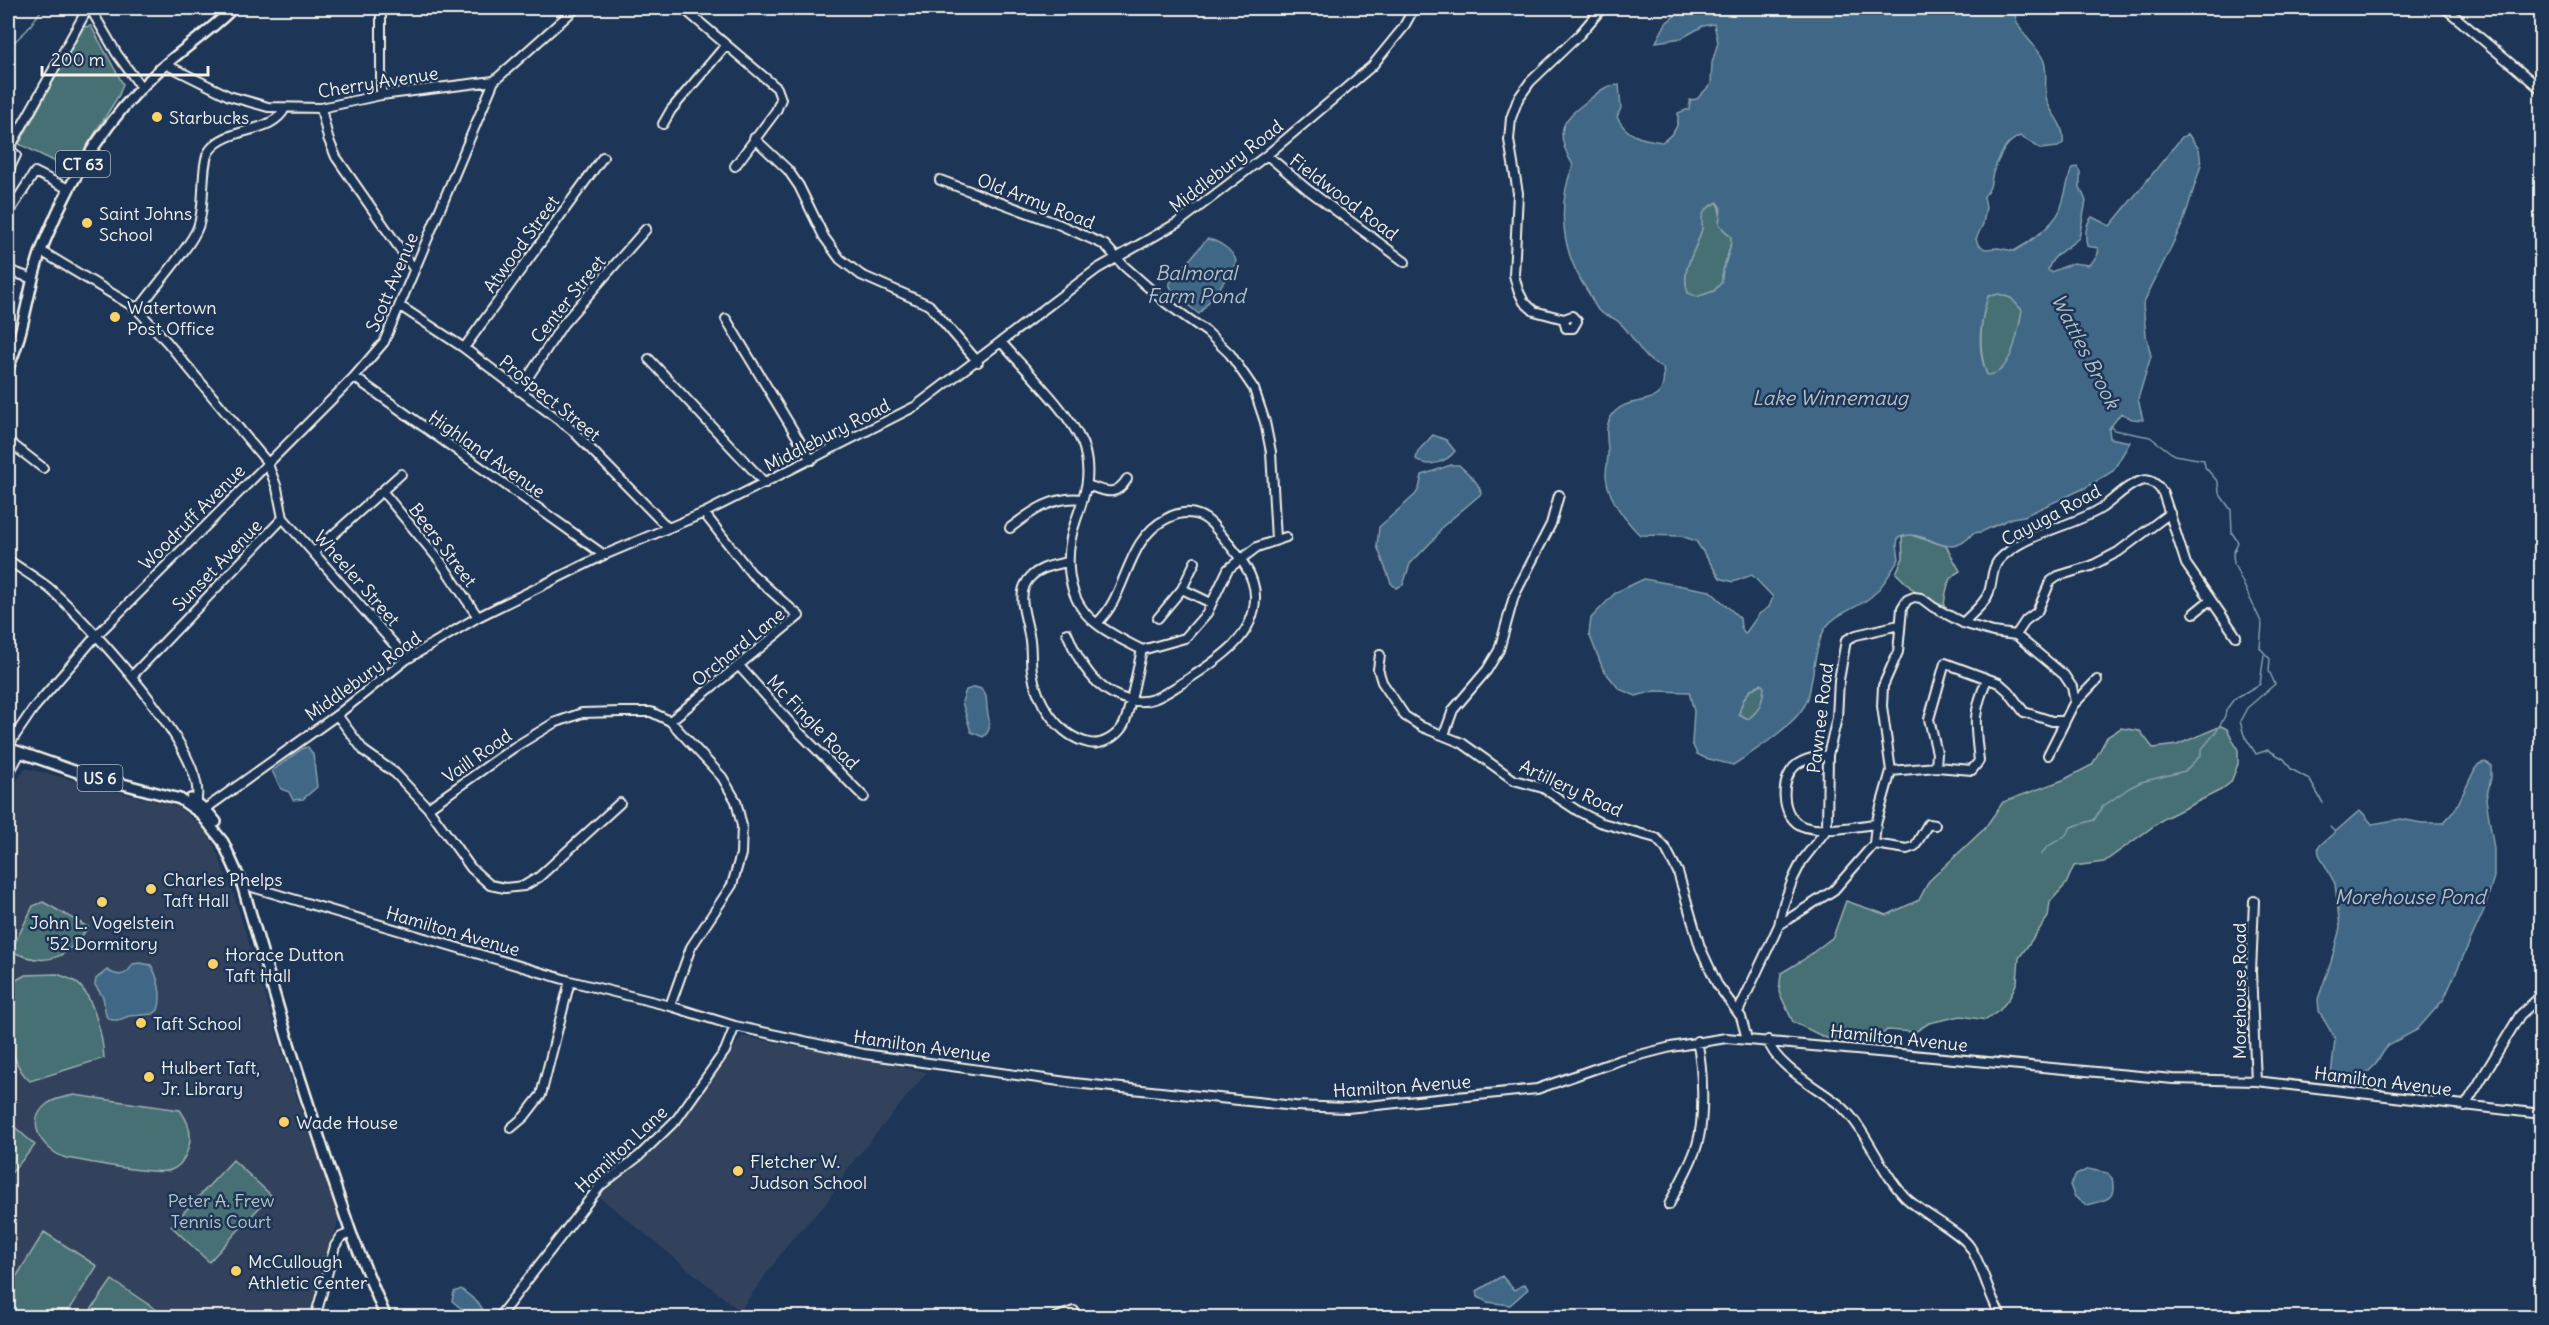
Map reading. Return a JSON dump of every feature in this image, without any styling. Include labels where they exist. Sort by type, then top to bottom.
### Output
[{"type":"main road","name":"CT 63","points":[[8,368],[21,332],[41,251],[69,189],[108,125],[141,87],[165,64],[233,8]]},
{"type":"main road","name":"US 6","points":[[8,747],[77,772],[180,799],[203,811]]},
{"type":"main road","name":"US 6","points":[[180,799],[186,797],[196,802],[203,811],[224,842],[242,884],[290,1047],[351,1233],[386,1317]]},
{"type":"street","points":[[8,172],[16,155],[8,150],[89,8],[117,54],[141,87]]},
{"type":"street","points":[[381,8],[381,95]]},
{"type":"street","points":[[494,81],[576,8]]},
{"type":"street","points":[[683,8],[777,88],[781,99],[776,111],[735,166]]},
{"type":"street","name":"Middlebury Road","points":[[203,811],[337,715],[407,659],[477,617],[604,555],[704,513],[916,406],[978,362],[1084,278],[1117,256],[1148,242],[1179,222],[1267,155],[1372,66],[1403,28],[1414,8]]},
{"type":"street","points":[[1564,319],[1534,311],[1524,302],[1514,275],[1518,193],[1509,140],[1511,118],[1518,99],[1530,82],[1580,34],[1602,8]]},
{"type":"street","points":[[2445,8],[2541,90]]},
{"type":"street","points":[[663,124],[671,110],[726,45]]},
{"type":"street","name":"Cherry Avenue","points":[[165,64],[229,96],[268,107],[285,108],[321,108],[381,95],[494,81]]},
{"type":"street","name":"Scott Avenue","points":[[267,462],[354,377],[384,342],[494,81]]},
{"type":"street","points":[[136,308],[144,302],[198,228],[204,203],[208,152],[215,144],[228,136],[275,120],[285,108]]},
{"type":"street","points":[[321,108],[328,138],[336,157],[414,269]]},
{"type":"street","points":[[754,138],[788,170],[800,186],[824,237],[840,259],[861,275],[930,305],[978,362]]},
{"type":"street","name":"Fieldwood Road","points":[[1267,155],[1299,183],[1405,262]]},
{"type":"street","name":"Atwood Street","points":[[464,348],[603,157]]},
{"type":"street","points":[[8,213],[35,172],[69,189]]},
{"type":"street","name":"Old Army Road","points":[[940,180],[1058,224],[1105,245],[1117,256]]},
{"type":"street","name":"Center Street","points":[[519,391],[563,324],[646,230]]},
{"type":"street","name":"Woodruff Avenue","points":[[8,747],[33,709],[96,636],[267,462],[200,380],[136,308],[41,251]]},
{"type":"street","points":[[1117,256],[1131,272],[1166,303],[1219,342],[1250,381],[1262,409],[1271,452],[1276,539]]},
{"type":"street","points":[[8,270],[33,279]]},
{"type":"street","name":"Prospect Street","points":[[400,306],[464,348],[572,430],[668,528]]},
{"type":"street","points":[[726,319],[811,460]]},
{"type":"street","points":[[1002,343],[1070,422],[1083,447],[1089,476],[1070,537],[1068,562],[1075,594],[1090,618],[1097,623],[1142,650],[1185,638],[1207,613],[1228,569],[1257,547],[1286,537]]},
{"type":"street","points":[[649,359],[765,483]]},
{"type":"street","name":"Highland Avenue","points":[[354,377],[604,555]]},
{"type":"street","points":[[8,441],[43,468]]},
{"type":"street","name":"Sunset Avenue","points":[[133,675],[283,518],[277,488],[267,462]]},
{"type":"street","points":[[314,552],[401,474]]},
{"type":"street","points":[[1087,485],[1114,492],[1121,489],[1127,479]]},
{"type":"street","name":"Cayuga Road","points":[[1963,623],[1986,598],[1991,589],[1994,567],[2000,560],[2022,544],[2101,508],[2134,484],[2142,480],[2149,480],[2158,485],[2170,513],[2186,564],[2236,636]]},
{"type":"street","name":"Beers Street","points":[[383,492],[440,561],[477,617]]},
{"type":"street","points":[[1444,735],[1453,710],[1487,670],[1499,650],[1514,596],[1551,524],[1559,495]]},
{"type":"street","points":[[1010,528],[1033,510],[1058,500],[1069,497],[1083,499]]},
{"type":"street","points":[[1067,633],[1074,651],[1095,682],[1109,692],[1130,700],[1146,701],[1164,696],[1226,653],[1242,634],[1253,615],[1256,594],[1252,579],[1240,559],[1212,523],[1195,512],[1179,513],[1164,519],[1151,531],[1132,557],[1113,604],[1097,623]]},
{"type":"street","name":"Orchard Lane","points":[[670,721],[740,667],[799,616],[751,573],[704,513]]},
{"type":"street","points":[[2016,634],[2026,620],[2037,612],[2050,582],[2058,576],[2091,566],[2118,552],[2170,513]]},
{"type":"street","name":"Wheeler Street","points":[[283,518],[407,659]]},
{"type":"street","points":[[8,560],[49,588],[133,675],[169,726],[192,772],[198,791],[196,802]]},
{"type":"street","points":[[1068,562],[1050,565],[1035,573],[1025,584],[1022,599],[1032,649],[1032,671],[1039,696],[1055,723],[1077,741],[1096,745],[1110,739],[1124,725],[1142,650]]},
{"type":"street","points":[[1158,618],[1182,589],[1195,562]]},
{"type":"street","points":[[1182,589],[1211,603]]},
{"type":"street","points":[[1779,925],[1834,890],[1874,844],[1876,824],[1891,771],[1882,706],[1883,686],[1898,651],[1902,608],[1907,600],[1914,597],[1921,598],[1933,608],[1963,623],[1993,632],[2016,634],[2064,675],[2072,687],[2075,702]]},
{"type":"street","points":[[2194,613],[2210,600]]},
{"type":"street","name":"Pawnee Road","points":[[1827,829],[1828,755],[1837,718],[1839,680],[1846,640],[1856,635],[1899,625]]},
{"type":"street","name":"Artillery Road","points":[[1380,655],[1378,669],[1382,682],[1405,716],[1422,727],[1444,735],[1477,752],[1514,780],[1544,788],[1599,822],[1656,838],[1666,849],[1678,872],[1701,947],[1717,984],[1744,1022],[1747,1039]]},
{"type":"street","points":[[1936,767],[1937,753],[1929,719],[1945,663],[1999,683],[2024,712],[2052,721],[2064,721]]},
{"type":"street","name":"Mc Fingle Road","points":[[740,667],[794,727],[864,797]]},
{"type":"street","points":[[1891,771],[1936,767],[1972,770],[1977,766],[1979,761],[1975,717],[1977,703],[1987,679]]},
{"type":"street","points":[[2048,755],[2075,702],[2097,680]]},
{"type":"street","name":"Vaill Road","points":[[428,808],[513,748],[554,723],[582,713],[620,712],[651,712],[670,721]]},
{"type":"street","points":[[337,715],[364,751],[395,773],[428,808],[471,868],[490,885],[505,888],[524,886],[539,877],[620,802]]},
{"type":"street","points":[[670,721],[722,777],[736,801],[742,826],[741,854],[732,885],[691,947],[670,1006]]},
{"type":"street","points":[[8,775],[20,753]]},
{"type":"street","points":[[1828,755],[1800,762],[1791,772],[1785,809],[1794,822],[1805,828],[1827,829],[1876,824]]},
{"type":"street","points":[[1874,844],[1907,849],[1915,846],[1928,824],[1935,825]]},
{"type":"street","points":[[1738,1012],[1779,925],[1793,879],[1802,861],[1827,829]]},
{"type":"street","name":"Hamilton Avenue","points":[[242,884],[570,981],[670,1006],[735,1026],[864,1054],[1074,1083],[1295,1106],[1347,1108],[1537,1089],[1620,1060],[1697,1041],[1726,1038],[1768,1040],[2173,1079],[2256,1081],[2541,1114]]},
{"type":"street","name":"Morehouse Road","points":[[2254,901],[2251,972],[2256,1081]]},
{"type":"street","points":[[511,1128],[524,1117],[541,1095],[570,981]]},
{"type":"street","points":[[2465,1106],[2520,1015],[2541,995]]},
{"type":"street","name":"Hamilton Lane","points":[[498,1317],[600,1186],[639,1156],[677,1119],[725,1050],[735,1026]]},
{"type":"street","points":[[1768,1040],[1777,1056],[1849,1115],[1890,1178],[1910,1202],[1968,1243],[1992,1300],[2002,1317]]},
{"type":"street","points":[[1669,1204],[1697,1146],[1701,1126],[1697,1041]]},
{"type":"street","points":[[315,1317],[335,1246],[341,1237],[351,1233]]},
{"type":"street","points":[[1055,1317],[1074,1311]]},
{"type":"shaded area","name":"Taft School","points":[[25,768],[178,807],[204,828],[214,845],[233,892],[297,1098],[339,1218],[310,1317],[8,1317],[8,795]]},
{"type":"shaded area","name":"Fletcher W. Judson School","points":[[742,1036],[927,1072],[849,1167],[825,1205],[791,1240],[740,1311],[598,1196],[625,1175],[675,1129]]},
{"type":"green space","points":[[91,26],[123,84],[119,95],[72,170],[19,144],[83,27]]},
{"type":"green space","points":[[1718,202],[1723,229],[1731,237],[1722,282],[1714,291],[1697,297],[1688,293],[1687,268],[1700,236],[1703,214]]},
{"type":"green space","points":[[1999,294],[2011,298],[2022,310],[2009,360],[1996,373],[1987,375],[1981,345],[1983,316],[1988,296]]},
{"type":"green space","points":[[1908,534],[1946,546],[1960,571],[1951,578],[1943,611],[1930,607],[1896,573],[1903,558],[1902,537]]},
{"type":"green space","points":[[1761,684],[1764,687],[1762,701],[1755,713],[1748,719],[1739,714],[1742,704],[1749,692]]},
{"type":"green space","points":[[2221,726],[2227,729],[2238,750],[2238,764],[2231,782],[2221,790],[2165,818],[2104,862],[2074,866],[2066,884],[2050,902],[2048,917],[2019,958],[2017,982],[2010,997],[2000,1010],[1986,1020],[1961,1016],[1929,1023],[1915,1032],[1887,1030],[1876,1040],[1870,1041],[1826,1038],[1793,1022],[1779,992],[1781,973],[1803,960],[1833,937],[1846,901],[1887,915],[1919,900],[1929,881],[1984,829],[2003,802],[2063,780],[2092,765],[2107,737],[2121,728],[2140,731],[2153,748],[2177,745]]},
{"type":"green space","points":[[43,902],[88,927],[72,947],[55,957],[35,959],[11,951],[33,906]]},
{"type":"green space","points":[[57,974],[74,981],[87,995],[96,1016],[104,1058],[30,1081],[16,1062],[12,1049],[8,1023],[8,985],[25,975]]},
{"type":"green space","points":[[74,1095],[180,1110],[186,1119],[190,1134],[184,1159],[171,1170],[151,1171],[66,1158],[58,1154],[50,1149],[39,1136],[37,1119],[40,1111],[47,1104]]},
{"type":"green space","points":[[8,1121],[35,1145],[8,1177]]},
{"type":"green space","name":"Peter A. Frew Tennis Court","points":[[233,1160],[271,1195],[209,1262],[171,1226]]},
{"type":"green space","points":[[44,1232],[97,1266],[65,1317],[8,1317],[8,1290]]},
{"type":"green space","points":[[112,1280],[167,1317],[86,1317]]},
{"type":"water","name":"Lake Winnemaug","points":[[1680,8],[2015,8],[2017,23],[2045,64],[2047,101],[2062,130],[2063,143],[2058,147],[2041,149],[2020,136],[2007,146],[1998,160],[1989,189],[1984,196],[1986,207],[1983,224],[1976,239],[1978,244],[1985,249],[1998,248],[2014,251],[2032,239],[2057,216],[2072,168],[2077,167],[2080,172],[2080,187],[2086,201],[2079,238],[2053,260],[2048,270],[2051,272],[2073,263],[2088,265],[2094,260],[2098,248],[2087,246],[2086,242],[2086,231],[2092,217],[2110,226],[2182,137],[2188,134],[2199,149],[2201,165],[2183,223],[2143,304],[2151,356],[2138,399],[2143,420],[2132,419],[2121,413],[2109,429],[2110,438],[2130,442],[2113,471],[2085,488],[2024,516],[2012,518],[1981,532],[1973,533],[1954,546],[1918,536],[1908,535],[1898,538],[1899,559],[1881,586],[1868,599],[1835,618],[1822,634],[1804,707],[1775,736],[1733,765],[1697,754],[1692,743],[1694,711],[1689,692],[1655,691],[1636,696],[1619,689],[1603,669],[1589,634],[1591,618],[1616,592],[1644,579],[1710,591],[1740,618],[1745,634],[1759,614],[1769,607],[1773,597],[1752,575],[1733,582],[1720,578],[1696,541],[1681,536],[1640,535],[1613,501],[1606,476],[1608,423],[1621,407],[1655,397],[1663,382],[1663,368],[1645,355],[1619,322],[1597,308],[1572,262],[1564,230],[1565,198],[1573,165],[1563,144],[1562,135],[1563,128],[1572,114],[1603,89],[1619,85],[1621,108],[1617,117],[1621,124],[1636,136],[1662,142],[1675,130],[1678,113],[1689,109],[1690,100],[1697,99],[1711,84],[1712,63],[1718,42],[1714,24],[1703,26],[1682,38],[1656,42],[1666,23],[1678,13]],"holes":[[[1718,202],[1721,209],[1719,224],[1731,237],[1730,250],[1723,270],[1722,282],[1714,291],[1697,297],[1688,293],[1687,268],[1700,236],[1703,214]],[[1999,294],[2011,298],[2022,310],[2013,350],[2008,360],[2003,368],[1987,375],[1981,355],[1980,336],[1988,296]],[[1761,684],[1764,687],[1760,705],[1748,719],[1739,714],[1746,696]]]},
{"type":"water","name":"Balmoral Farm Pond","points":[[1207,239],[1224,246],[1232,253],[1236,261],[1220,287],[1222,291],[1219,289],[1199,314],[1174,294],[1169,284]]},
{"type":"water","points":[[1433,435],[1446,440],[1455,451],[1442,461],[1426,464],[1416,459],[1418,451]]},
{"type":"water","points":[[1451,465],[1459,465],[1476,482],[1481,494],[1442,527],[1436,537],[1410,564],[1403,585],[1396,588],[1391,583],[1377,546],[1379,527],[1415,495],[1422,475]]},
{"type":"water","points":[[975,687],[981,689],[986,698],[990,724],[983,737],[971,732],[962,702],[966,690]]},
{"type":"water","points":[[308,747],[313,754],[317,787],[303,799],[293,800],[289,792],[281,789],[272,771],[303,748]]},
{"type":"water","name":"Morehouse Pond","points":[[2485,762],[2491,765],[2491,778],[2486,799],[2494,849],[2494,877],[2484,910],[2444,999],[2417,1030],[2388,1045],[2366,1074],[2337,1078],[2331,1076],[2335,1039],[2319,1011],[2318,999],[2340,928],[2335,884],[2319,854],[2318,847],[2359,811],[2372,824],[2401,819],[2422,823],[2443,823],[2455,810],[2475,769],[2479,764]]},
{"type":"water","points":[[133,964],[151,965],[156,975],[160,993],[158,1010],[153,1014],[112,1020],[106,1016],[103,997],[95,985],[96,979],[107,970],[121,974],[128,971]]},
{"type":"water","points":[[2088,1169],[2107,1173],[2112,1178],[2113,1192],[2108,1199],[2087,1205],[2075,1197],[2070,1185],[2076,1175]]},
{"type":"water","points":[[1502,1276],[1514,1290],[1525,1284],[1528,1289],[1510,1305],[1487,1302],[1478,1297],[1477,1291]]},
{"type":"water","points":[[461,1289],[480,1305],[485,1317],[467,1317],[463,1310],[452,1301],[454,1292]]},
{"type":"waterway","points":[[8,48],[27,30],[43,8]]},
{"type":"waterway","name":"Wattles Brook","points":[[2110,426],[2114,430],[2150,437],[2174,455],[2204,460],[2205,467],[2218,482],[2219,493],[2231,510],[2232,533],[2238,542],[2233,554],[2234,564],[2262,624],[2260,648],[2270,659],[2269,671],[2275,684],[2247,708],[2240,721],[2244,735],[2256,754],[2268,750],[2284,759],[2291,769],[2309,779],[2323,803]]},
{"type":"waterway","points":[[2041,855],[2044,850],[2064,836],[2071,827],[2094,820],[2102,807],[2129,788],[2141,782],[2185,771],[2201,755],[2201,750],[2216,732],[2234,699],[2260,684],[2264,655]]},
{"type":"waterway","name":"Wattles Brook","points":[[2330,827],[2335,832]]},
{"type":"place","name":"Starbucks","points":[[157,117]]},
{"type":"place","name":"Saint Johns School","points":[[87,223]]},
{"type":"place","name":"Watertown Post Office","points":[[115,317]]},
{"type":"place","name":"Charles Phelps Taft Hall","points":[[151,889]]},
{"type":"place","name":"John L. Vogelstein '52 Dormitory","points":[[102,902]]},
{"type":"place","name":"Horace Dutton Taft Hall","points":[[213,964]]},
{"type":"place","name":"Taft School","points":[[141,1023]]},
{"type":"place","name":"Hulbert Taft, Jr. Library","points":[[149,1077]]},
{"type":"place","name":"Wade House","points":[[284,1122]]},
{"type":"place","name":"Fletcher W. Judson School","points":[[738,1171]]},
{"type":"place","name":"McCullough Athletic Center","points":[[236,1271]]}]
